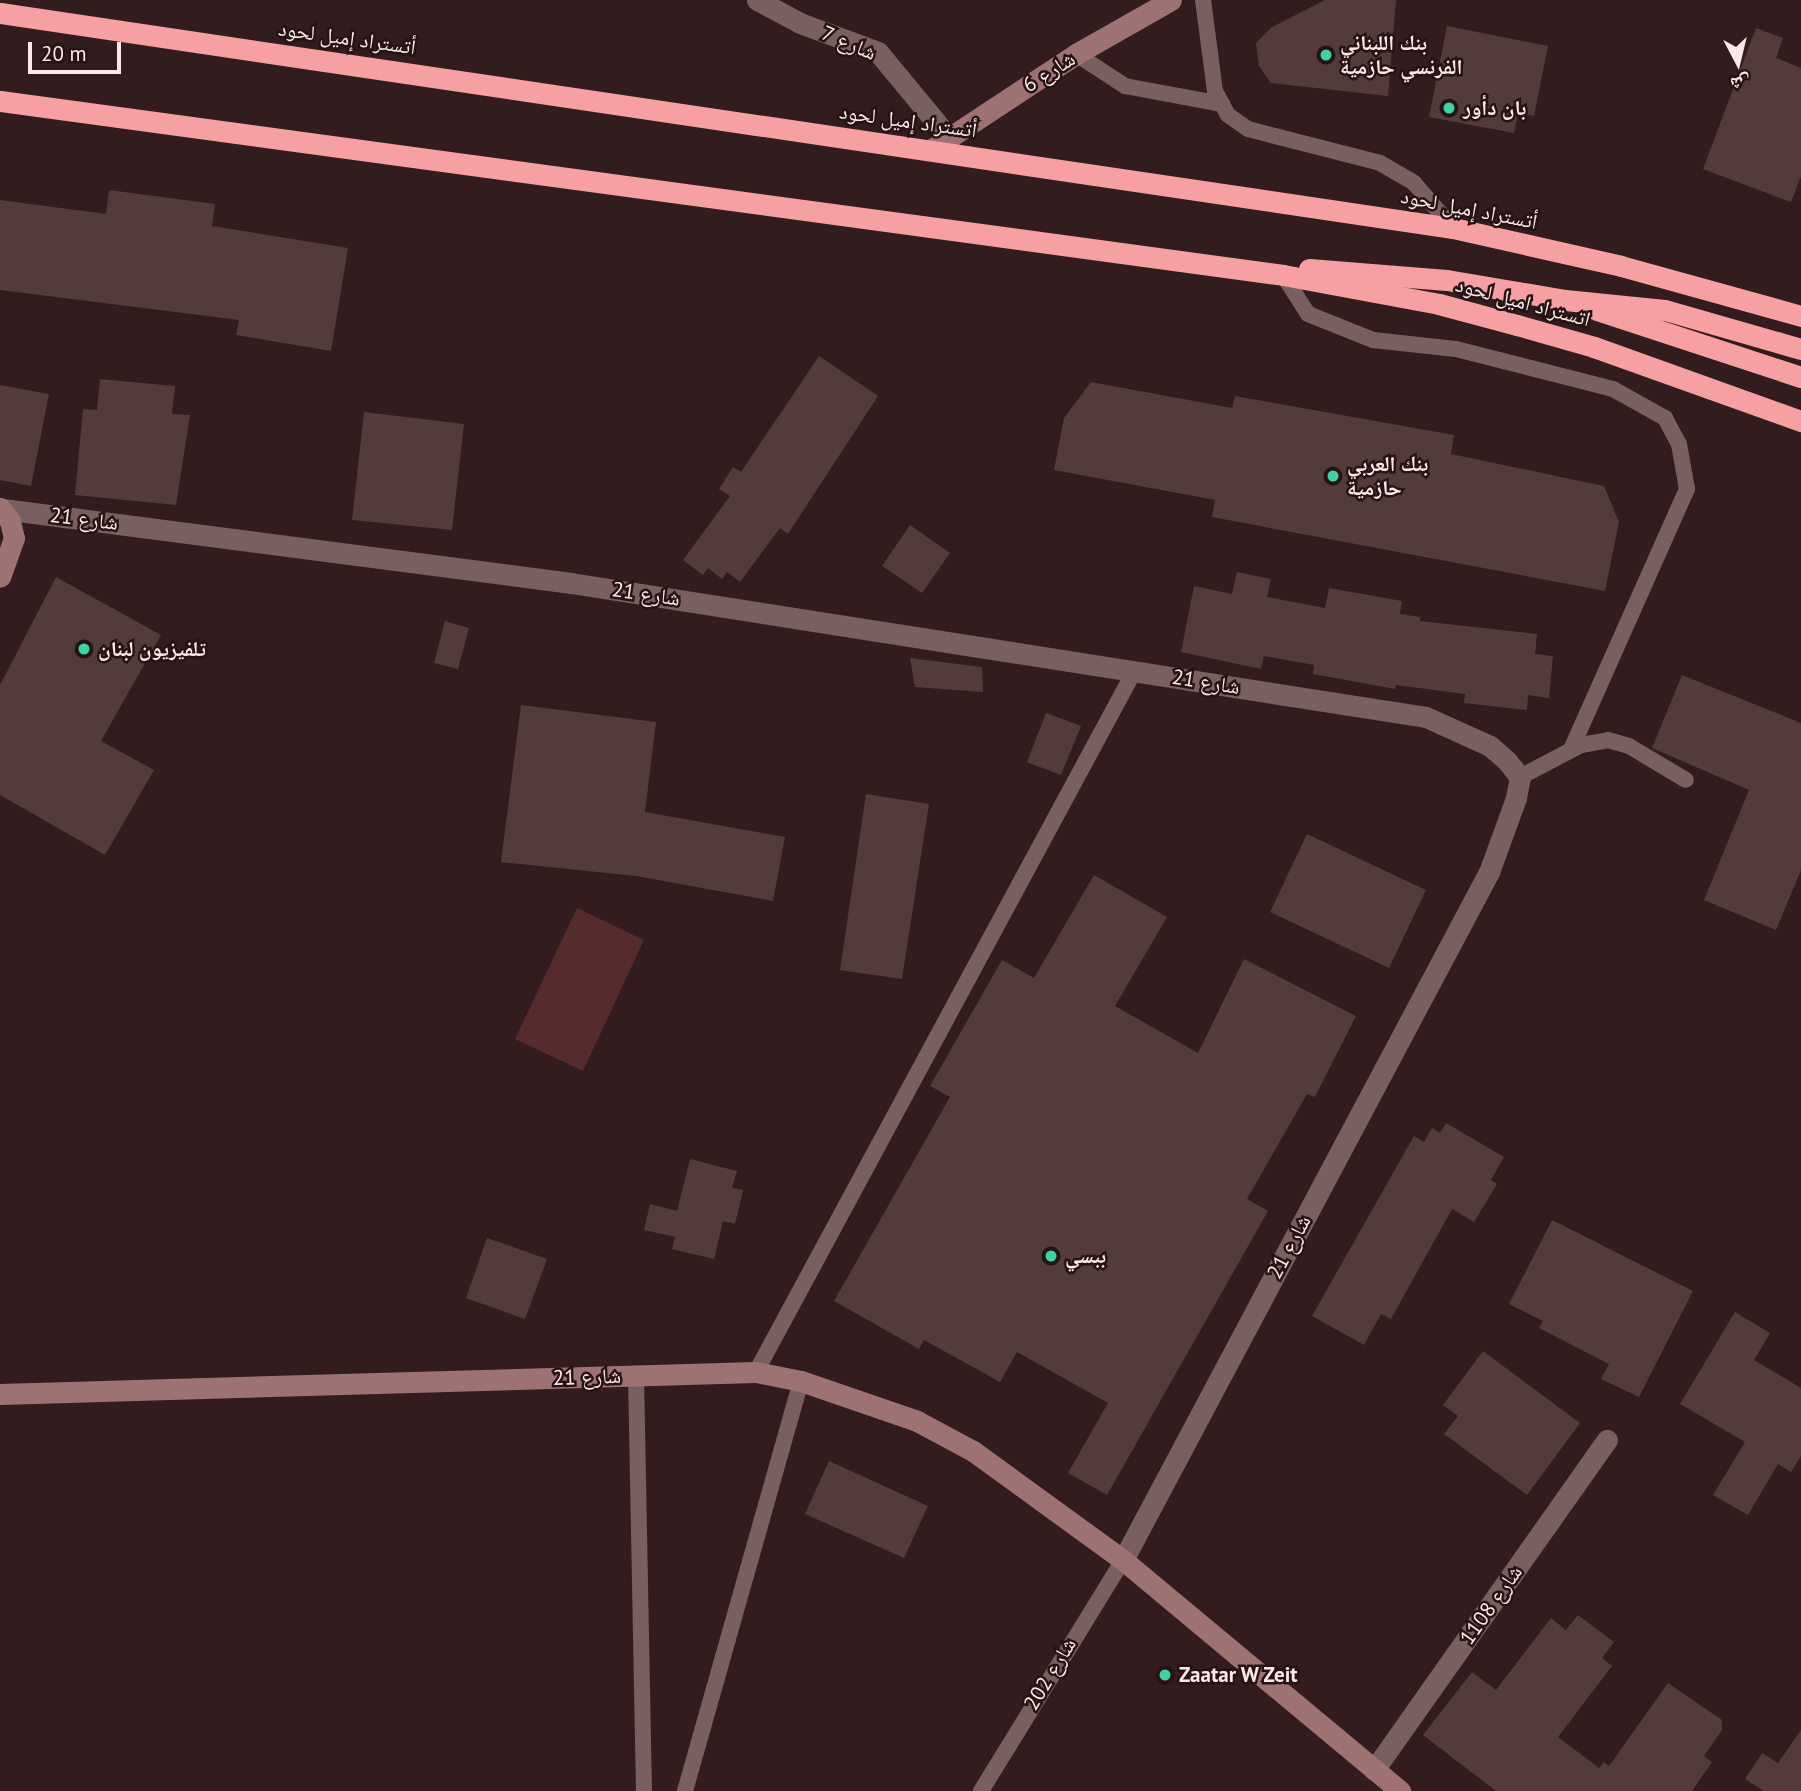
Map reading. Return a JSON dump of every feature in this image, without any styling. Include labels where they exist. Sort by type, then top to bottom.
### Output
[{"type":"highway","name":"أتستراد إميل لحود","points":[[0,13],[941,144],[1453,228],[1621,266],[1801,316]]},
{"type":"highway","points":[[0,101],[1223,265],[1447,280],[1565,300],[1665,310],[1801,349]]},
{"type":"highway","name":"اتستراد اميل لحود","points":[[1223,265],[1439,304],[1517,325],[1594,347],[1801,421]]},
{"type":"highway","points":[[1565,300],[1801,377]]},
{"type":"main road","name":"شارع 6","points":[[941,144],[1076,54],[1171,0]]},
{"type":"main road","points":[[0,577],[14,538],[1,508]]},
{"type":"main road","name":"شارع 21","points":[[0,1394],[756,1372],[801,1381],[917,1421],[973,1451],[1122,1560],[1400,1791]]},
{"type":"street","name":"شارع 7","points":[[757,0],[800,23],[878,52],[941,144]]},
{"type":"street","name":"شارع 21","points":[[1,508],[571,583],[1135,670],[1426,717],[1490,746],[1520,777],[1509,821],[1489,873],[1122,1560]]},
{"type":"street","name":"شارع 1108","points":[[1374,1770],[1607,1440]]},
{"type":"lane","points":[[1203,0],[1211,69],[1228,115],[1248,129],[1380,163],[1414,183],[1453,228]]},
{"type":"lane","points":[[1076,54],[1125,86],[1222,104]]},
{"type":"lane","points":[[1283,275],[1308,314],[1373,340],[1456,349],[1612,388],[1665,418],[1679,444],[1687,489],[1571,750]]},
{"type":"lane","points":[[756,1372],[1135,670]]},
{"type":"lane","points":[[1520,777],[1571,750],[1608,740],[1629,746],[1686,780]]},
{"type":"lane","points":[[636,1375],[643,1791]]},
{"type":"lane","points":[[685,1791],[801,1381]]},
{"type":"lane","name":"شارع 202","points":[[981,1791],[1122,1560]]},
{"type":"shaded area","points":[[577,908],[644,940],[583,1071],[515,1039]]},
{"type":"building","name":"بنك اللبناني الفرنسي حازمية","points":[[1325,0],[1396,0],[1388,96],[1271,83],[1259,66],[1256,43],[1272,27]]},
{"type":"building","points":[[1447,26],[1548,46],[1534,116],[1518,113],[1514,133],[1429,117]]},
{"type":"building","points":[[1756,28],[1783,38],[1776,58],[1801,68],[1801,176],[1791,202],[1703,169]]},
{"type":"building","points":[[109,190],[215,204],[212,226],[348,248],[331,351],[236,335],[239,320],[0,290],[0,200],[106,214]]},
{"type":"building","points":[[819,356],[878,396],[788,534],[780,528],[740,582],[727,572],[722,579],[708,568],[703,575],[683,560],[730,496],[719,489],[733,467],[741,472]]},
{"type":"building","points":[[100,379],[175,386],[172,414],[190,415],[176,505],[75,495],[83,409],[97,410]]},
{"type":"building","points":[[1091,382],[1232,408],[1235,396],[1454,435],[1451,454],[1604,486],[1619,522],[1605,591],[1212,517],[1215,500],[1054,470],[1064,418]]},
{"type":"building","points":[[0,385],[49,394],[31,486],[0,480]]},
{"type":"building","points":[[364,412],[464,424],[452,530],[352,520]]},
{"type":"building","points":[[910,525],[950,553],[922,593],[882,566]]},
{"type":"building","points":[[1237,572],[1271,579],[1267,597],[1325,608],[1329,588],[1402,601],[1400,614],[1420,617],[1420,621],[1537,634],[1535,654],[1553,656],[1549,698],[1528,695],[1527,710],[1464,703],[1465,694],[1396,685],[1395,689],[1313,674],[1314,665],[1264,656],[1261,669],[1181,652],[1194,586],[1232,594]]},
{"type":"building","points":[[56,577],[161,635],[101,741],[154,770],[105,855],[0,795],[0,685]]},
{"type":"building","points":[[445,621],[469,628],[458,669],[434,663]]},
{"type":"building","points":[[910,658],[982,667],[983,692],[915,687]]},
{"type":"building","points":[[1682,675],[1801,723],[1801,870],[1776,930],[1704,900],[1749,790],[1652,748]]},
{"type":"building","points":[[521,705],[656,722],[645,812],[785,837],[773,901],[636,876],[501,862]]},
{"type":"building","points":[[1046,713],[1081,726],[1061,775],[1027,762]]},
{"type":"building","points":[[866,794],[929,804],[902,979],[840,970]]},
{"type":"building","points":[[1307,834],[1426,890],[1389,968],[1270,912]]},
{"type":"building","name":"ببسي","points":[[1094,875],[1167,917],[1115,1006],[1198,1053],[1244,959],[1356,1016],[1315,1097],[1307,1094],[1247,1199],[1268,1211],[1107,1495],[1068,1473],[1108,1403],[1017,1352],[1000,1382],[924,1340],[919,1349],[834,1301],[950,1097],[930,1086],[1002,960],[1034,978]]},
{"type":"building","points":[[1446,1123],[1504,1157],[1491,1180],[1497,1184],[1474,1222],[1452,1209],[1391,1319],[1381,1314],[1364,1345],[1312,1316],[1414,1136],[1424,1142],[1432,1128],[1440,1133]]},
{"type":"building","points":[[690,1159],[737,1171],[732,1188],[743,1190],[735,1224],[723,1221],[714,1259],[672,1249],[675,1237],[644,1230],[650,1204],[677,1211]]},
{"type":"building","points":[[1552,1220],[1693,1291],[1639,1397],[1601,1379],[1609,1364],[1539,1328],[1543,1321],[1509,1304]]},
{"type":"building","points":[[487,1238],[547,1259],[525,1319],[466,1298]]},
{"type":"building","points":[[1735,1312],[1770,1333],[1754,1360],[1801,1388],[1801,1456],[1791,1472],[1778,1464],[1748,1515],[1713,1495],[1745,1442],[1680,1404]]},
{"type":"building","points":[[1483,1351],[1580,1423],[1527,1495],[1444,1434],[1458,1416],[1443,1405]]},
{"type":"building","points":[[829,1461],[928,1506],[904,1558],[805,1514]]},
{"type":"building","points":[[1578,1615],[1614,1642],[1602,1658],[1612,1666],[1558,1737],[1599,1768],[1604,1762],[1609,1766],[1668,1683],[1722,1720],[1722,1730],[1704,1756],[1712,1762],[1692,1791],[1496,1791],[1423,1735],[1472,1672],[1496,1690],[1551,1618],[1566,1630]]},
{"type":"building","points":[[1801,1730],[1801,1791],[1764,1791],[1745,1779],[1762,1753],[1778,1763]]},
{"type":"place","name":"بنك اللبناني الفرنسي حازمية","points":[[1326,55]]},
{"type":"place","name":"بان دأور","points":[[1449,108]]},
{"type":"place","name":"بنك العربي حازمية","points":[[1333,476]]},
{"type":"place","name":"تلفيزيون لبنان","points":[[84,649]]},
{"type":"place","name":"ببسي","points":[[1051,1256]]},
{"type":"place","name":"Zaatar W Zeit","points":[[1165,1675]]}]
